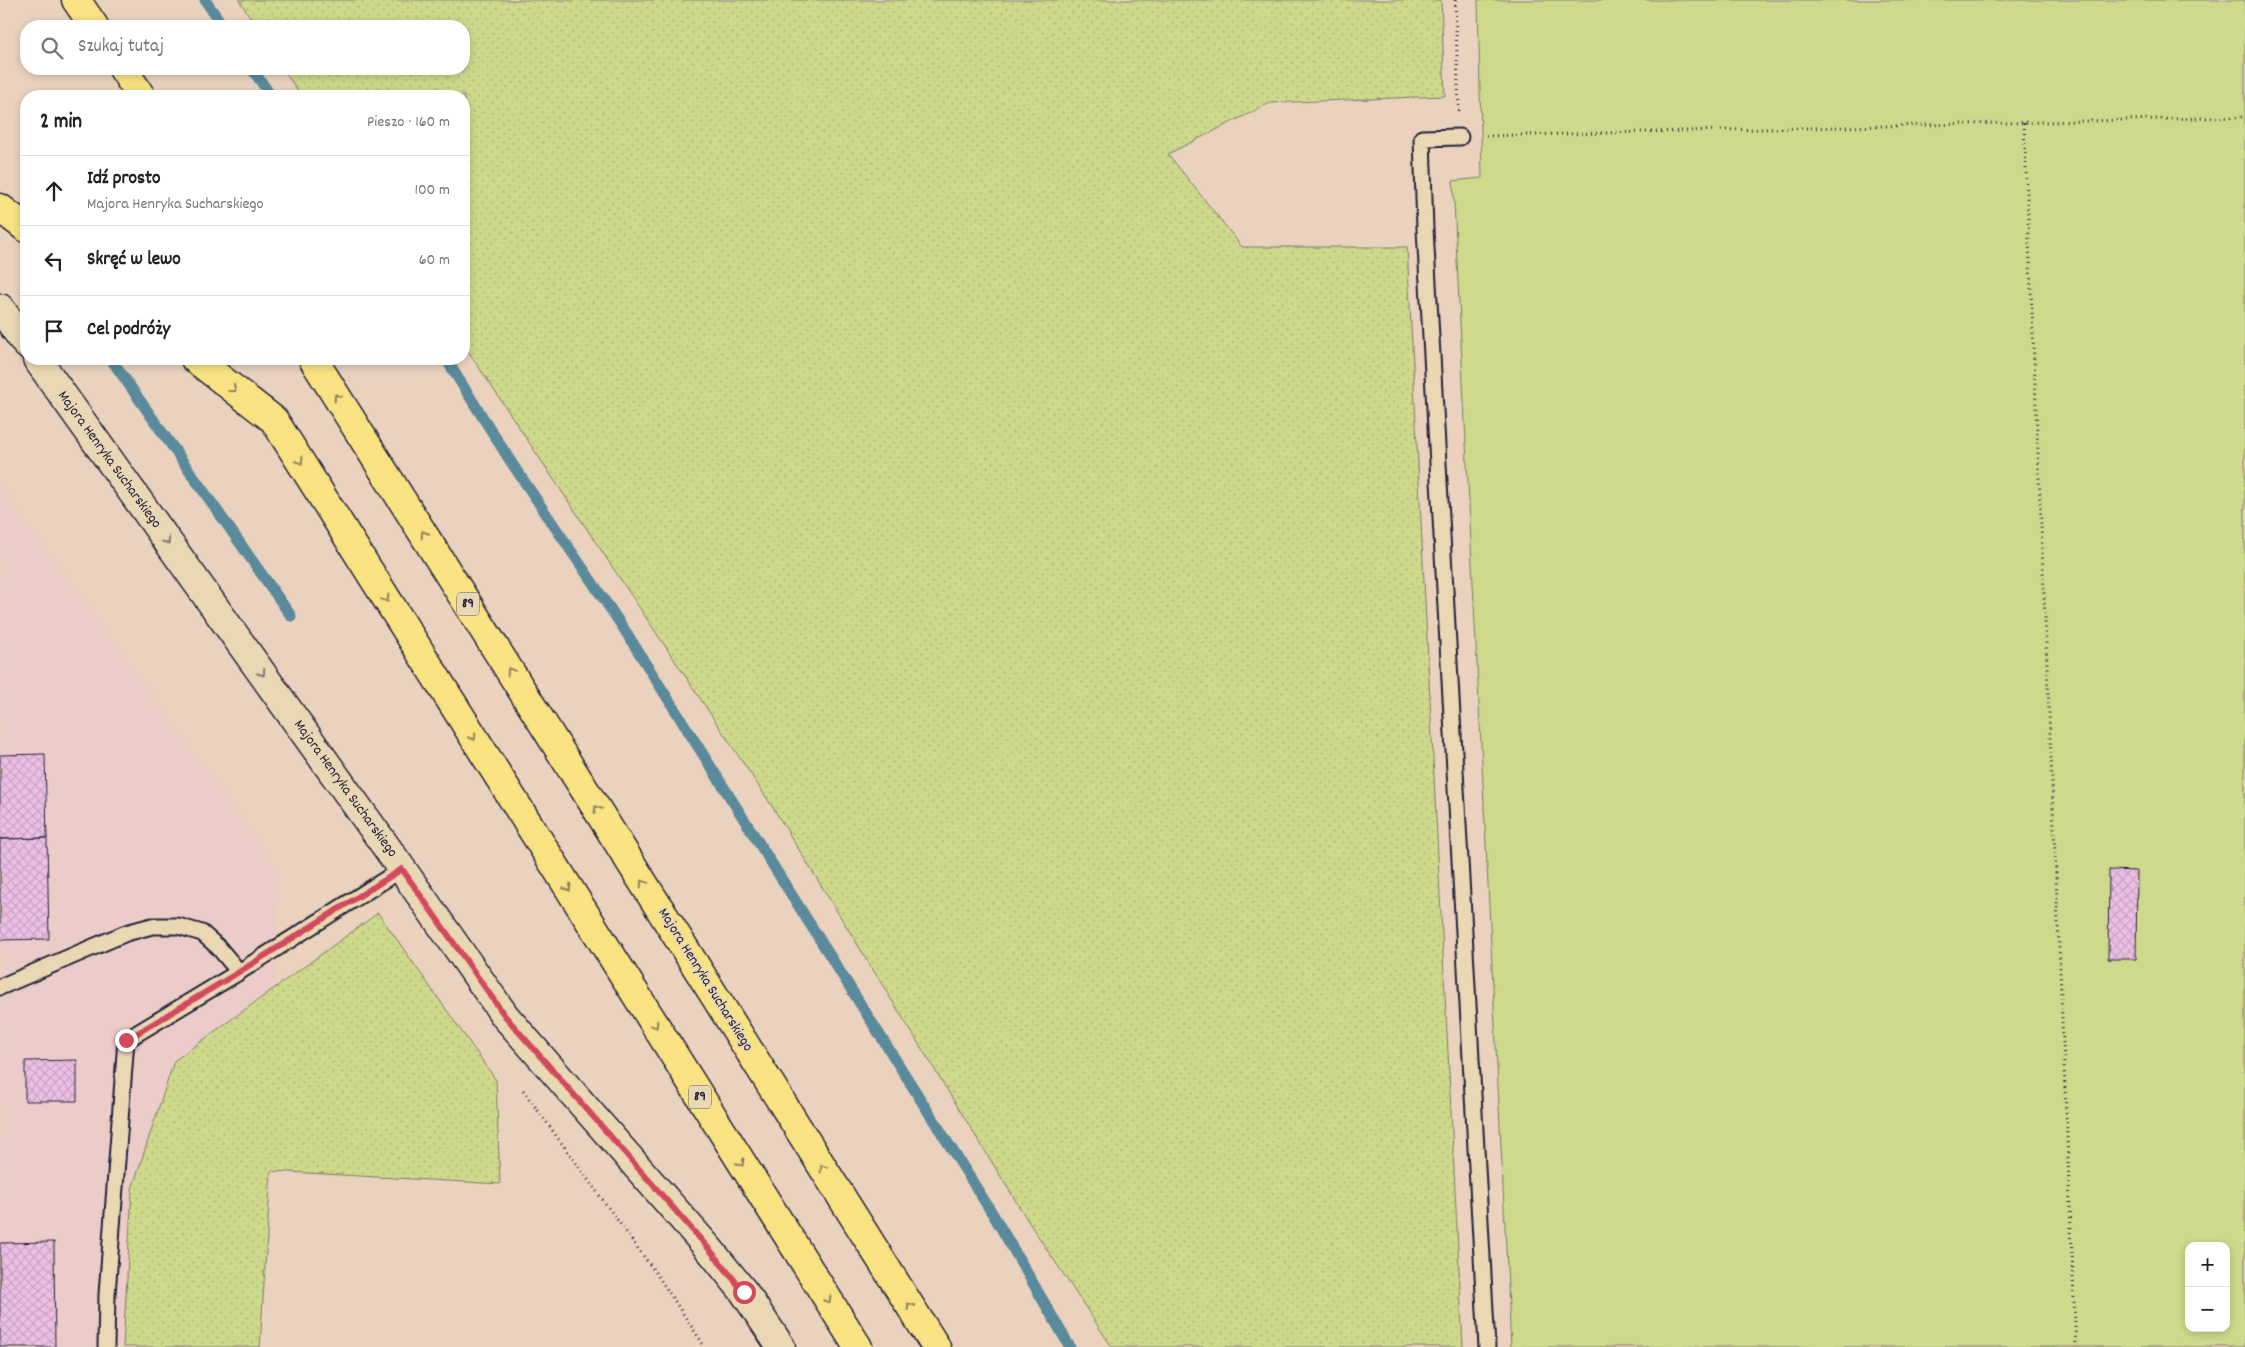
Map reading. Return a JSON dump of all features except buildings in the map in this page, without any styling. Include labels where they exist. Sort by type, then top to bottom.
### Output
[{"type":"highway","points":[[76,0],[90,20]]},
{"type":"highway","points":[[127,75],[137,90]]},
{"type":"highway","points":[[0,208],[20,223]]},
{"type":"highway","name":"89","points":[[203,365],[274,420],[858,1347]]},
{"type":"highway","name":"Majora Henryka Sucharskiego","points":[[317,365],[936,1347]]},
{"type":"street","points":[[0,308],[20,336]]},
{"type":"street","name":"Majora Henryka Sucharskiego","points":[[40,365],[402,869],[505,1016],[710,1250],[771,1341]]},
{"type":"lane","points":[[1460,137],[1422,138],[1426,249],[1486,1347]]},
{"type":"lane","points":[[106,1347],[107,1294],[126,1040],[239,972],[402,869]]},
{"type":"lane","points":[[0,987],[126,933],[152,926],[178,926],[202,934],[219,948],[239,972]]},
{"type":"path","points":[[1455,0],[1460,137],[2245,117]]},
{"type":"path","points":[[2024,123],[2076,1347]]},
{"type":"path","points":[[518,1083],[658,1276],[705,1347]]},
{"type":"shaded area","points":[[0,488],[278,871],[271,1171],[260,1347],[0,1347]]},
{"type":"green space","points":[[239,0],[1441,0],[1445,96],[1270,103],[1168,154],[1242,247],[1407,247],[1463,1347],[1112,1347],[1030,1224],[772,806],[470,354],[470,90],[297,90],[287,75],[470,75],[470,20],[252,20]]},
{"type":"green space","points":[[1478,0],[2245,0],[2245,1347],[1511,1347],[1453,181],[1482,178]]},
{"type":"green space","points":[[378,913],[496,1080],[500,1184],[271,1171],[260,1347],[123,1347],[132,1189],[174,1061]]},
{"type":"waterway","points":[[205,0],[219,20]]},
{"type":"waterway","points":[[256,75],[267,90]]},
{"type":"waterway","points":[[115,365],[291,616]]},
{"type":"waterway","points":[[450,365],[511,462],[624,629],[994,1216],[1070,1347]]},
{"type":"route","points":[[126,1040],[239,972],[402,869],[505,1016],[710,1250],[744,1292]]}]
